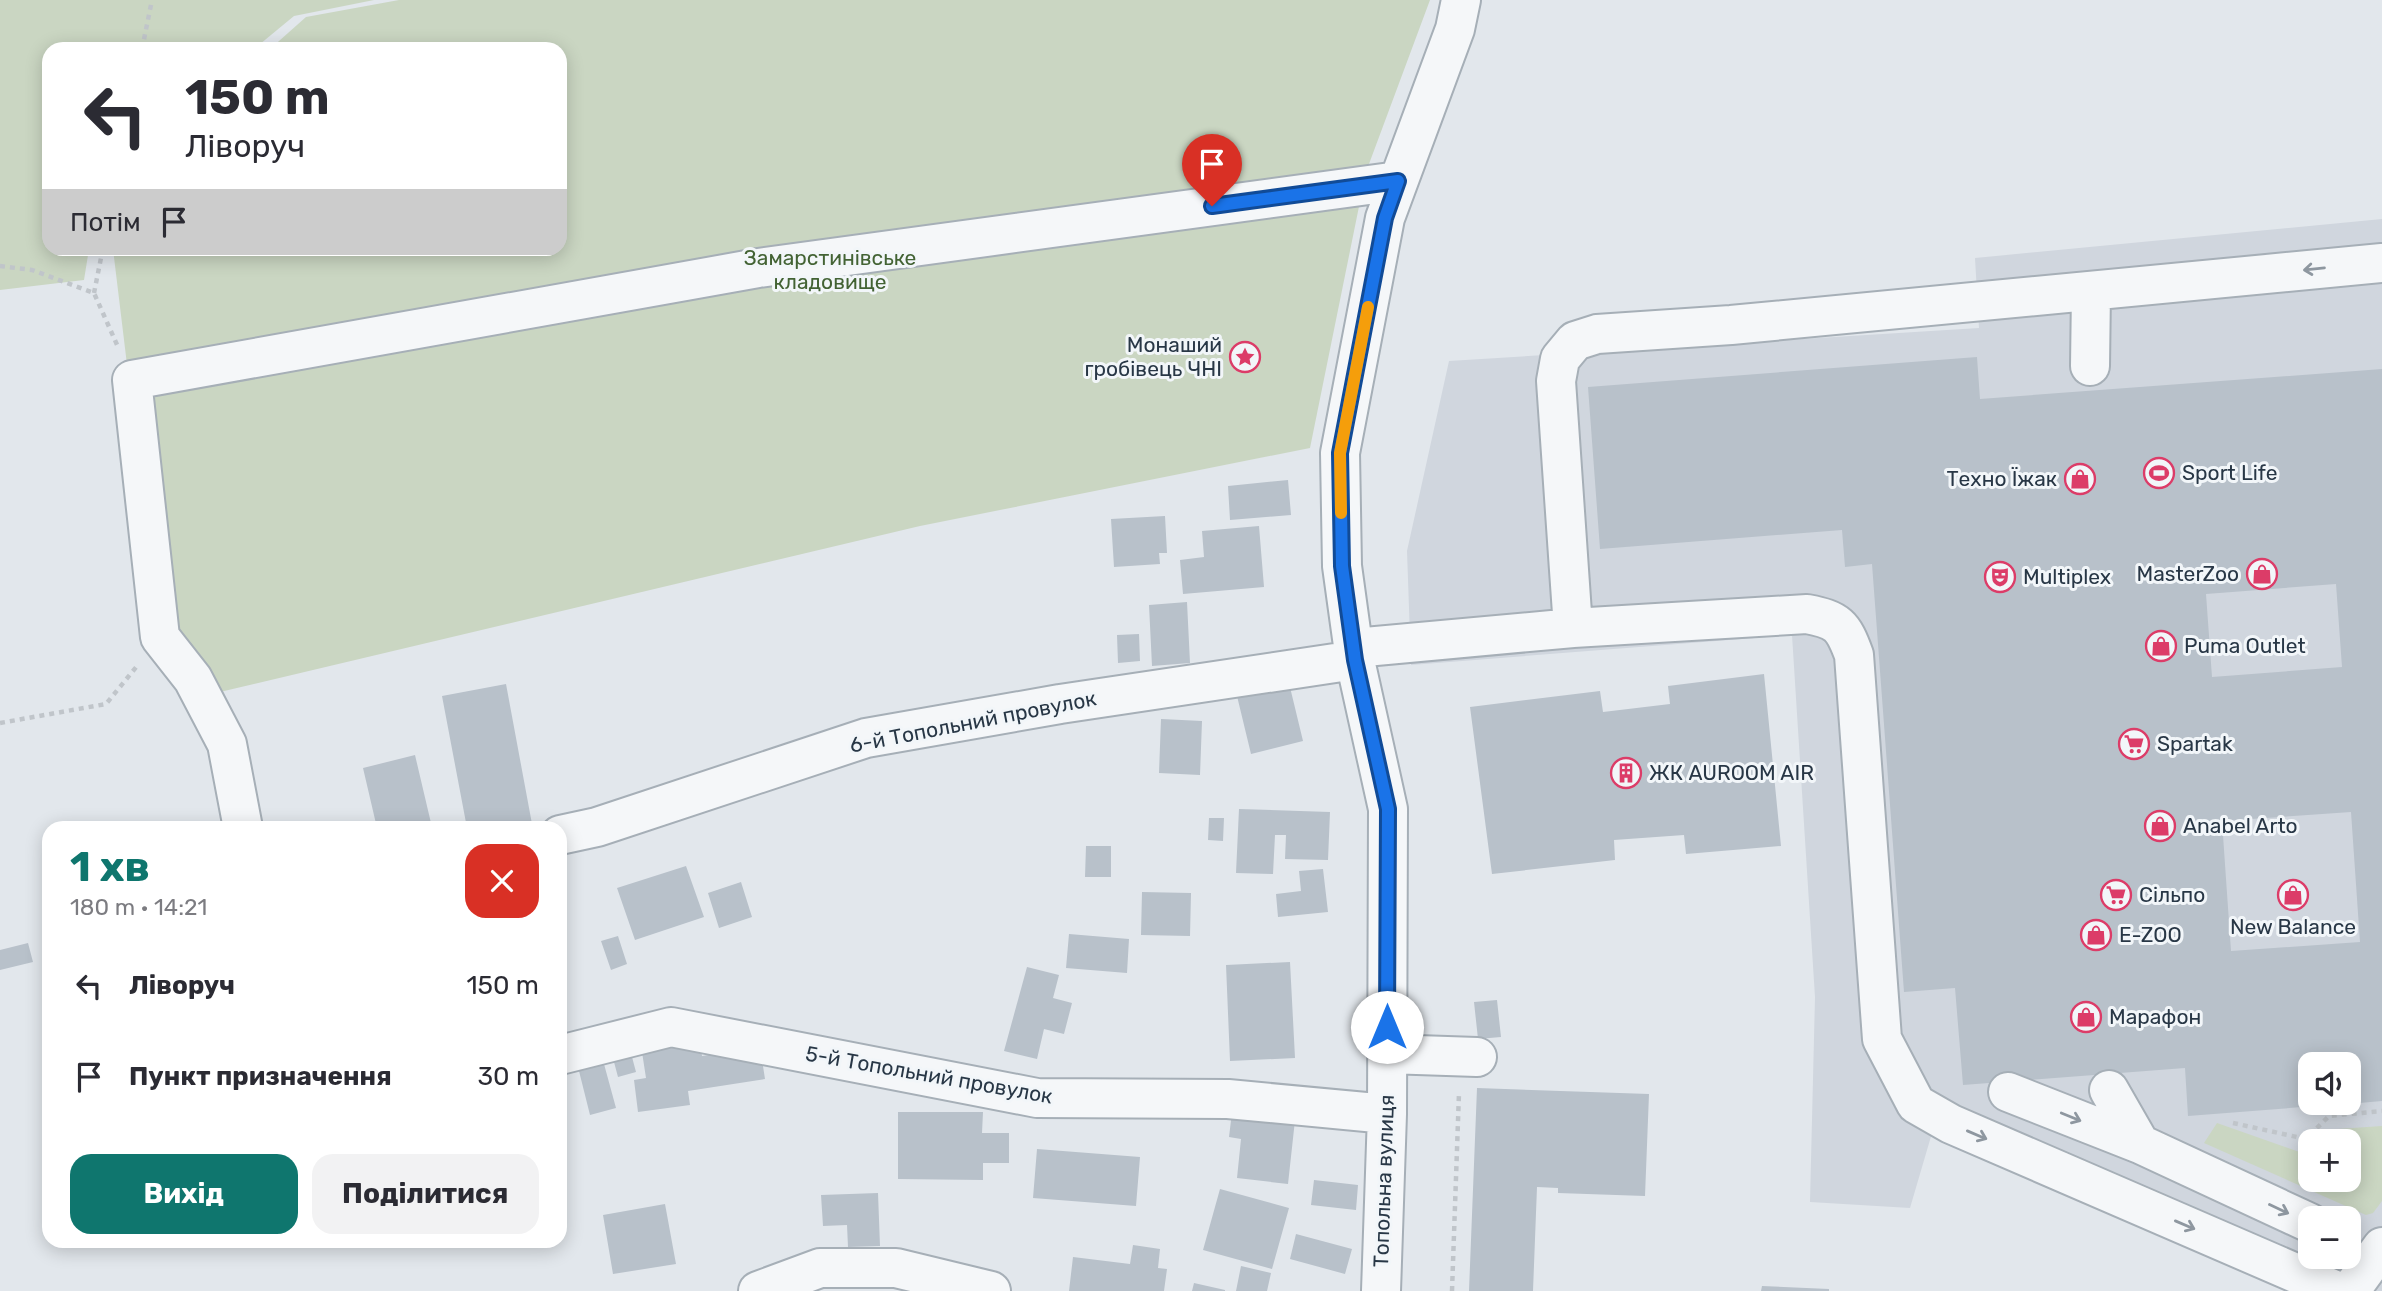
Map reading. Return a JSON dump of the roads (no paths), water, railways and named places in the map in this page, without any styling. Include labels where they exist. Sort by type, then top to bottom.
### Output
[{"type":"street","name":"Топольна вулиця","points":[[1381,1291],[1387,1114],[1388,809],[1354,654],[1342,566],[1340,453],[1385,218],[1455,29],[1461,0]]},
{"type":"street","points":[[242,821],[227,744],[193,679],[160,638],[132,380],[758,268],[1398,181]]},
{"type":"street","points":[[1573,628],[1556,381],[1560,359],[1575,341],[1597,334],[1731,325],[2382,263]]},
{"type":"street","points":[[2090,366],[2091,291]]},
{"type":"street","name":"6-й Топольний провулок","points":[[567,833],[597,827],[866,738],[1059,704],[1354,654],[1573,628],[1807,614],[1829,618],[1846,633],[1854,655],[1882,1039],[1916,1104],[1951,1124],[2337,1291]]},
{"type":"street","name":"5-й Топольний провулок","points":[[567,1053],[671,1027],[1037,1098],[1228,1099],[1387,1114]]},
{"type":"street","points":[[1387,1054],[1468,1070]]},
{"type":"street","points":[[2109,1090],[2140,1144]]},
{"type":"street","points":[[2008,1092],[2140,1144],[2298,1217]]},
{"type":"street","points":[[2350,1291],[2369,1247]]},
{"type":"street","points":[[758,1291],[820,1268],[896,1268],[991,1291]]},
{"type":"place","name":"Монаший гробівець ЧНІ","points":[[1245,357]]},
{"type":"place","name":"Sport Life","points":[[2159,473]]},
{"type":"place","name":"Техно Їжак","points":[[2080,479]]},
{"type":"place","name":"MasterZoo","points":[[2262,574]]},
{"type":"place","name":"Multiplex","points":[[2000,577]]},
{"type":"place","name":"Puma Outlet","points":[[2161,646]]},
{"type":"place","name":"Spartak","points":[[2134,744]]},
{"type":"place","name":"ЖК AUROOM AIR","points":[[1626,773]]},
{"type":"place","name":"Anabel Arto","points":[[2160,826]]},
{"type":"place","name":"Сільпо","points":[[2116,895]]},
{"type":"place","name":"New Balance","points":[[2293,895]]},
{"type":"place","name":"E-ZOO","points":[[2096,935]]},
{"type":"place","name":"Марафон","points":[[2086,1017]]},
{"type":"park label","name":"Замарстинівське кладовище","points":[[830,270]]}]
